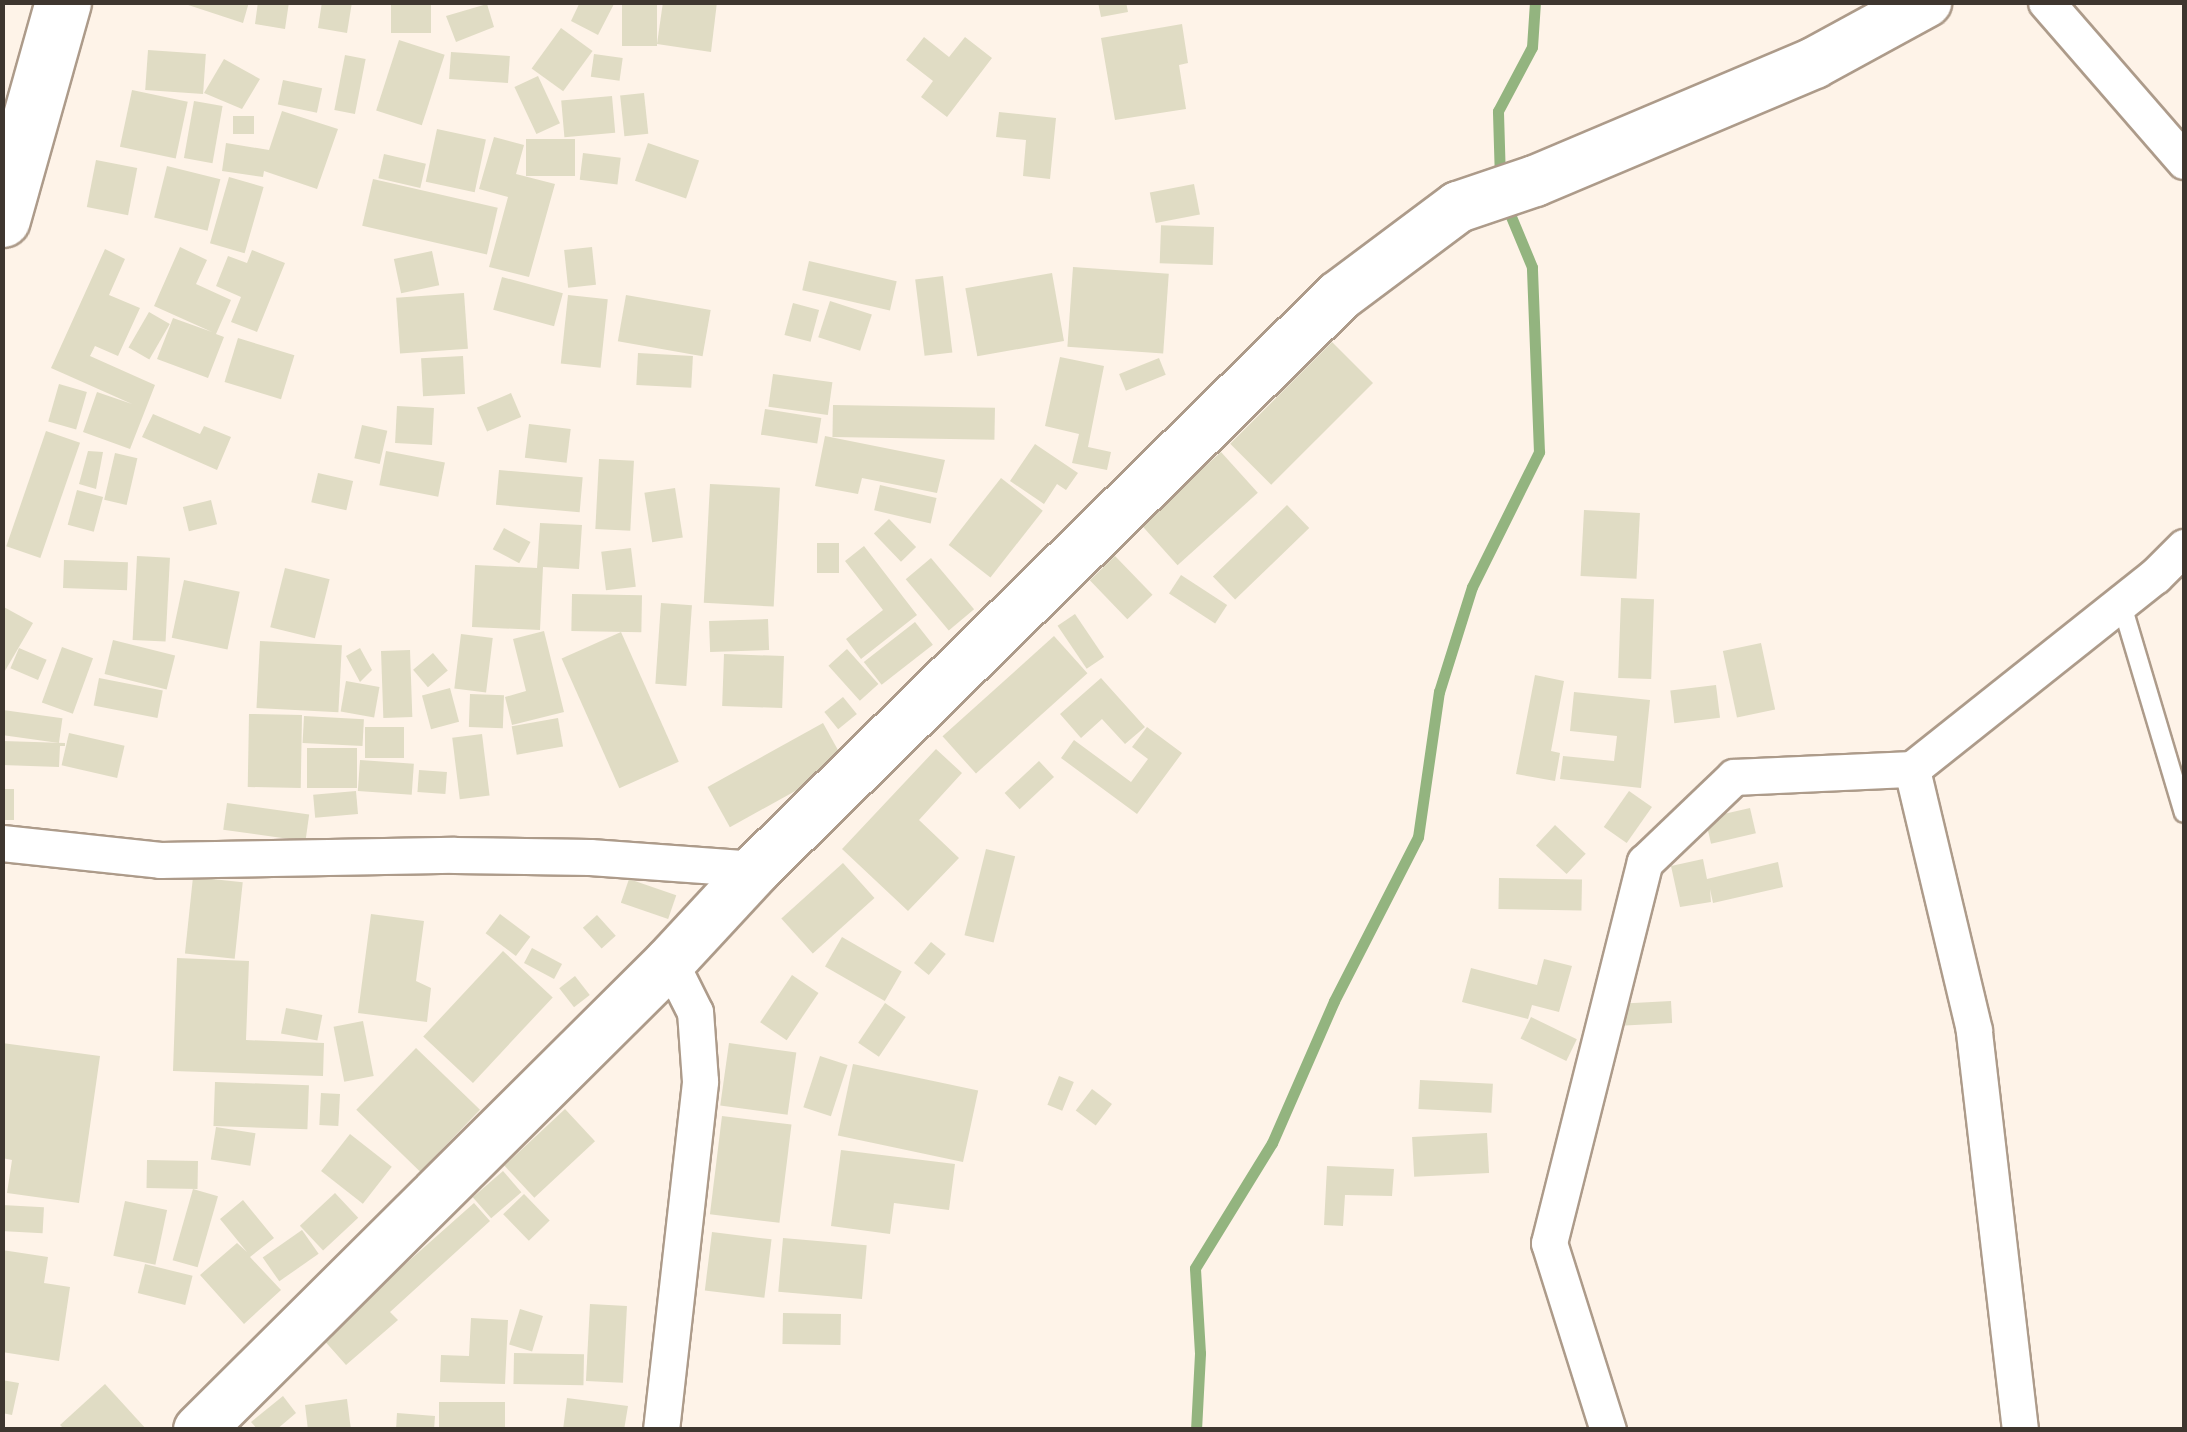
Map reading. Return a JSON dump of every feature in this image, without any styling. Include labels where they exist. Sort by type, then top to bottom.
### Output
[{"type":"main road","points":[[2,219],[63,2]]},
{"type":"main road","points":[[199,1430],[670,962],[756,870],[1339,296],[1458,207],[1535,182],[1814,63],[1926,2]]},
{"type":"street","points":[[2046,2],[2184,161]]},
{"type":"street","points":[[1608,1430],[1550,1243],[1646,862],[1734,777],[1912,769],[2122,602],[2184,547]]},
{"type":"street","points":[[1912,769],[1974,1030],[2020,1430]]},
{"type":"street","points":[[2,843],[160,860],[454,854],[590,857],[756,870]]},
{"type":"street","points":[[661,1430],[700,1080],[695,1012],[670,962]]},
{"type":"lane","points":[[2122,602],[2184,813]]},
{"type":"building","points":[[179,2],[249,2],[243,23]]},
{"type":"building","points":[[258,2],[289,2],[285,29],[255,24]]},
{"type":"building","points":[[322,2],[352,2],[347,33],[318,28]]},
{"type":"building","points":[[391,2],[431,2],[431,33],[391,33]]},
{"type":"building","points":[[580,2],[615,2],[598,35],[571,21]]},
{"type":"building","points":[[622,2],[657,2],[657,46],[622,46]]},
{"type":"building","points":[[663,2],[717,2],[711,52],[657,44]]},
{"type":"building","points":[[1098,2],[1126,2],[1128,12],[1101,17]]},
{"type":"building","points":[[487,4],[494,27],[456,42],[446,16]]},
{"type":"building","points":[[1182,24],[1188,63],[1179,65],[1186,109],[1115,120],[1101,38]]},
{"type":"building","points":[[561,28],[593,51],[563,91],[532,68]]},
{"type":"building","points":[[924,37],[949,57],[965,37],[992,58],[947,117],[921,97],[933,81],[906,60]]},
{"type":"building","points":[[399,40],[445,55],[422,125],[376,110]]},
{"type":"building","points":[[148,50],[206,54],[203,94],[145,90]]},
{"type":"building","points":[[451,52],[510,56],[508,83],[449,79]]},
{"type":"building","points":[[594,54],[623,58],[620,81],[591,77]]},
{"type":"building","points":[[345,55],[366,59],[355,114],[334,110]]},
{"type":"building","points":[[224,59],[260,79],[242,109],[204,93]]},
{"type":"building","points":[[538,76],[560,123],[536,134],[514,87]]},
{"type":"building","points":[[283,80],[322,88],[317,113],[278,104]]},
{"type":"building","points":[[132,90],[188,102],[176,159],[120,147]]},
{"type":"building","points":[[644,93],[648,134],[624,136],[620,96]]},
{"type":"building","points":[[612,96],[615,133],[564,137],[561,100]]},
{"type":"building","points":[[194,101],[223,106],[212,163],[184,158]]},
{"type":"building","points":[[282,111],[338,129],[317,189],[264,171],[263,177],[222,171],[226,143],[269,150]]},
{"type":"building","points":[[999,112],[1056,118],[1050,179],[1023,176],[1026,140],[996,137]]},
{"type":"building","points":[[233,116],[254,116],[254,134],[233,134]]},
{"type":"building","points":[[437,129],[486,139],[475,192],[426,182]]},
{"type":"building","points":[[494,137],[524,145],[516,174],[555,184],[529,277],[489,267],[508,197],[479,189]]},
{"type":"building","points":[[526,139],[575,139],[575,176],[526,176]]},
{"type":"building","points":[[648,143],[699,161],[686,198],[635,181]]},
{"type":"building","points":[[583,153],[621,158],[617,184],[580,180]]},
{"type":"building","points":[[384,154],[426,164],[420,188],[378,178]]},
{"type":"building","points":[[96,160],[137,168],[128,215],[87,207]]},
{"type":"building","points":[[167,166],[220,179],[208,231],[154,217]]},
{"type":"building","points":[[229,177],[264,187],[245,253],[210,243]]},
{"type":"building","points":[[373,179],[498,208],[487,255],[362,226]]},
{"type":"building","points":[[1194,184],[1200,214],[1156,223],[1150,193]]},
{"type":"building","points":[[1161,225],[1214,227],[1213,265],[1160,263]]},
{"type":"building","points":[[180,247],[207,260],[196,284],[231,300],[216,334],[224,337],[208,378],[157,359],[173,318],[212,332],[154,306]]},
{"type":"building","points":[[592,247],[596,285],[568,288],[564,250]]},
{"type":"building","points":[[105,249],[125,259],[109,295],[140,308],[118,356],[95,346],[90,356],[155,385],[130,449],[83,432],[97,392],[132,404],[51,368]]},
{"type":"building","points":[[252,250],[285,263],[257,332],[231,322],[241,297],[216,286],[228,256],[247,263]]},
{"type":"building","points":[[432,251],[439,285],[401,293],[394,259]]},
{"type":"building","points":[[809,261],[897,281],[890,310],[802,290]]},
{"type":"building","points":[[1073,267],[1169,274],[1163,354],[1067,347]]},
{"type":"building","points":[[1052,273],[1064,341],[977,356],[965,288]]},
{"type":"building","points":[[943,276],[952,352],[925,356],[915,279]]},
{"type":"building","points":[[502,277],[563,293],[554,326],[493,310]]},
{"type":"building","points":[[464,293],[468,349],[400,354],[396,298]]},
{"type":"building","points":[[568,295],[608,299],[601,368],[561,364]]},
{"type":"building","points":[[626,295],[711,310],[703,356],[618,341]]},
{"type":"building","points":[[830,301],[872,315],[860,351],[818,337]]},
{"type":"building","points":[[793,303],[819,310],[811,342],[784,335]]},
{"type":"building","points":[[149,312],[170,324],[149,360],[128,348]]},
{"type":"building","points":[[238,338],[294,355],[281,399],[225,382]]},
{"type":"building","points":[[1332,342],[1373,383],[1271,485],[1230,444]]},
{"type":"building","points":[[638,353],[693,356],[691,388],[636,385]]},
{"type":"building","points":[[463,356],[465,394],[423,396],[421,358]]},
{"type":"building","points":[[1060,357],[1104,366],[1088,447],[1111,452],[1107,470],[1072,463],[1079,434],[1045,426]]},
{"type":"building","points":[[1159,358],[1166,375],[1126,391],[1119,374]]},
{"type":"building","points":[[773,374],[832,382],[828,415],[768,407]]},
{"type":"building","points":[[59,384],[87,392],[76,429],[48,421]]},
{"type":"building","points":[[511,393],[521,417],[487,431],[477,407]]},
{"type":"building","points":[[833,405],[995,408],[994,440],[832,437]]},
{"type":"building","points":[[397,406],[434,408],[432,445],[395,443]]},
{"type":"building","points":[[765,409],[821,418],[817,444],[761,435]]},
{"type":"building","points":[[153,414],[200,434],[204,426],[231,437],[217,470],[142,437]]},
{"type":"building","points":[[529,424],[571,429],[567,463],[525,458]]},
{"type":"building","points":[[362,425],[387,431],[380,464],[354,458]]},
{"type":"building","points":[[46,431],[80,443],[40,558],[6,546]]},
{"type":"building","points":[[825,436],[945,460],[937,493],[862,478],[858,494],[815,486]]},
{"type":"building","points":[[1035,444],[1078,473],[1066,490],[1057,484],[1044,504],[1010,481]]},
{"type":"building","points":[[88,451],[103,452],[96,489],[79,484]]},
{"type":"building","points":[[386,451],[445,462],[438,497],[379,485]]},
{"type":"building","points":[[1221,452],[1258,493],[1178,565],[1141,524]]},
{"type":"building","points":[[115,453],[137,458],[127,505],[104,500]]},
{"type":"building","points":[[599,459],[634,461],[630,531],[595,529]]},
{"type":"building","points":[[499,470],[583,477],[580,512],[496,505]]},
{"type":"building","points":[[318,473],[353,481],[346,510],[311,502]]},
{"type":"building","points":[[1001,478],[1043,511],[990,578],[949,545]]},
{"type":"building","points":[[710,484],[780,488],[774,607],[704,603]]},
{"type":"building","points":[[880,485],[937,498],[931,523],[874,510]]},
{"type":"building","points":[[675,488],[683,537],[652,542],[644,493]]},
{"type":"building","points":[[77,490],[103,497],[94,532],[68,525]]},
{"type":"building","points":[[211,500],[217,524],[189,531],[183,507]]},
{"type":"building","points":[[1287,505],[1309,528],[1235,600],[1213,577]]},
{"type":"building","points":[[1584,510],[1640,513],[1636,579],[1581,576]]},
{"type":"building","points":[[889,519],[916,547],[901,562],[874,534]]},
{"type":"building","points":[[540,523],[582,525],[579,569],[543,567],[540,630],[472,627],[475,565],[537,568]]},
{"type":"building","points":[[504,528],[530,542],[519,563],[493,549]]},
{"type":"building","points":[[817,543],[839,543],[839,573],[817,573]]},
{"type":"building","points":[[864,546],[917,615],[861,659],[846,639],[883,610],[845,561]]},
{"type":"building","points":[[631,548],[636,587],[606,590],[601,552]]},
{"type":"building","points":[[137,556],[170,558],[166,642],[133,640]]},
{"type":"building","points":[[1115,556],[1153,595],[1127,619],[1090,580]]},
{"type":"building","points":[[931,558],[974,609],[949,631],[906,579]]},
{"type":"building","points":[[64,560],[128,562],[127,590],[63,588]]},
{"type":"building","points":[[285,568],[330,579],[315,638],[270,627]]},
{"type":"building","points":[[1181,575],[1227,605],[1215,623],[1169,593]]},
{"type":"building","points":[[184,580],[240,592],[227,650],[172,638]]},
{"type":"building","points":[[572,594],[642,595],[641,632],[571,631]]},
{"type":"building","points":[[1621,598],[1654,599],[1651,679],[1618,678]]},
{"type":"building","points":[[661,603],[692,605],[686,686],[655,684]]},
{"type":"building","points":[[2,606],[33,623],[2,676]]},
{"type":"building","points":[[1075,614],[1104,657],[1087,669],[1058,626]]},
{"type":"building","points":[[768,619],[769,650],[710,652],[709,621]]},
{"type":"building","points":[[915,622],[933,645],[882,685],[864,662]]},
{"type":"building","points":[[544,631],[564,712],[512,725],[505,697],[526,691],[513,639]]},
{"type":"building","points":[[621,632],[679,762],[619,788],[562,658]]},
{"type":"building","points":[[461,634],[493,638],[486,692],[454,689]]},
{"type":"building","points":[[1054,636],[1087,673],[976,774],[943,736]]},
{"type":"building","points":[[113,640],[175,655],[167,689],[105,674]]},
{"type":"building","points":[[260,641],[342,645],[338,712],[256,708]]},
{"type":"building","points":[[1761,643],[1775,710],[1737,718],[1723,651]]},
{"type":"building","points":[[62,647],[93,658],[73,714],[42,702]]},
{"type":"building","points":[[19,648],[47,660],[38,680],[10,668]]},
{"type":"building","points":[[360,648],[372,670],[360,682],[346,656]]},
{"type":"building","points":[[847,649],[878,684],[860,701],[828,666]]},
{"type":"building","points":[[410,650],[412,717],[383,718],[381,651]]},
{"type":"building","points":[[433,653],[448,671],[428,687],[413,670]]},
{"type":"building","points":[[724,654],[784,656],[782,708],[722,706]]},
{"type":"building","points":[[1535,675],[1564,681],[1551,751],[1560,753],[1555,781],[1516,774]]},
{"type":"building","points":[[99,678],[163,690],[157,718],[94,705]]},
{"type":"building","points":[[1101,678],[1145,727],[1125,744],[1102,719],[1081,738],[1060,714]]},
{"type":"building","points":[[346,681],[379,687],[374,717],[341,712]]},
{"type":"building","points":[[1716,685],[1720,718],[1674,723],[1670,691]]},
{"type":"building","points":[[450,688],[459,722],[431,729],[422,696]]},
{"type":"building","points":[[1574,692],[1650,700],[1641,788],[1560,779],[1563,756],[1614,761],[1617,736],[1570,731]]},
{"type":"building","points":[[470,694],[504,695],[503,728],[469,727]]},
{"type":"building","points":[[843,697],[857,714],[838,729],[824,712]]},
{"type":"building","points":[[3,710],[62,718],[59,743],[2,735]]},
{"type":"building","points":[[249,714],[302,715],[301,788],[248,787]]},
{"type":"building","points":[[304,716],[364,719],[363,746],[303,743]]},
{"type":"building","points":[[558,718],[563,747],[517,755],[512,726]]},
{"type":"building","points":[[823,723],[845,763],[730,827],[708,787]]},
{"type":"building","points":[[365,727],[404,727],[404,758],[365,758]]},
{"type":"building","points":[[1147,727],[1182,753],[1137,814],[1061,758],[1074,740],[1131,782],[1148,759],[1132,747]]},
{"type":"building","points":[[69,733],[125,746],[117,778],[62,765]]},
{"type":"building","points":[[482,734],[490,796],[460,799],[452,738]]},
{"type":"building","points":[[3,741],[65,746],[60,746],[59,767],[2,765]]},
{"type":"building","points":[[307,748],[357,748],[357,788],[307,788]]},
{"type":"building","points":[[936,749],[962,773],[919,820],[959,858],[908,911],[842,849]]},
{"type":"building","points":[[360,760],[414,764],[412,795],[358,791]]},
{"type":"building","points":[[1039,761],[1054,777],[1020,809],[1005,793]]},
{"type":"building","points":[[419,770],[447,772],[445,794],[417,792]]},
{"type":"building","points":[[2,789],[14,789],[14,820],[2,820]]},
{"type":"building","points":[[356,791],[358,814],[315,818],[313,795]]},
{"type":"building","points":[[1629,791],[1652,807],[1627,843],[1604,827]]},
{"type":"building","points":[[227,803],[309,815],[305,841],[223,830]]},
{"type":"building","points":[[1750,808],[1756,833],[1711,844],[1705,818]]},
{"type":"building","points":[[1555,825],[1586,854],[1567,874],[1536,845]]},
{"type":"building","points":[[986,849],[1015,856],[994,943],[964,935]]},
{"type":"building","points":[[1703,859],[1707,879],[1778,862],[1783,887],[1713,903],[1710,889],[1711,902],[1680,907],[1671,866]]},
{"type":"building","points":[[843,863],[874,898],[813,953],[781,919]]},
{"type":"building","points":[[193,877],[243,882],[235,959],[185,954]]},
{"type":"building","points":[[1499,878],[1582,879],[1581,910],[1498,909]]},
{"type":"building","points":[[629,879],[676,895],[668,919],[621,903]]},
{"type":"building","points":[[371,914],[424,921],[416,981],[431,988],[427,1022],[358,1013]]},
{"type":"building","points":[[500,914],[530,937],[516,956],[486,933]]},
{"type":"building","points":[[597,915],[616,936],[602,949],[583,928]]},
{"type":"building","points":[[842,937],[902,971],[885,1001],[825,966]]},
{"type":"building","points":[[931,942],[946,954],[929,975],[914,963]]},
{"type":"building","points":[[532,948],[562,964],[554,979],[524,963]]},
{"type":"building","points":[[503,951],[553,997],[473,1083],[423,1037]]},
{"type":"building","points":[[177,958],[249,961],[246,1040],[324,1043],[323,1076],[173,1071]]},
{"type":"building","points":[[1544,959],[1572,966],[1559,1012],[1532,1005],[1528,1019],[1462,1002],[1471,968],[1537,985]]},
{"type":"building","points":[[792,975],[819,993],[787,1040],[760,1022]]},
{"type":"building","points":[[575,976],[590,995],[574,1007],[559,988]]},
{"type":"building","points":[[1671,1001],[1672,1023],[1625,1025],[1624,1003]]},
{"type":"building","points":[[885,1003],[906,1017],[879,1057],[858,1043]]},
{"type":"building","points":[[286,1008],[322,1015],[317,1041],[281,1034]]},
{"type":"building","points":[[1531,1017],[1577,1039],[1566,1061],[1520,1039]]},
{"type":"building","points":[[363,1021],[374,1076],[344,1082],[334,1027]]},
{"type":"building","points":[[2,1043],[100,1056],[79,1203],[7,1193],[12,1160],[2,1158]]},
{"type":"building","points":[[729,1043],[796,1052],[788,1115],[720,1105]]},
{"type":"building","points":[[416,1048],[480,1110],[420,1172],[356,1110]]},
{"type":"building","points":[[820,1056],[848,1065],[831,1116],[803,1107]]},
{"type":"building","points":[[853,1064],[978,1091],[963,1162],[838,1135]]},
{"type":"building","points":[[1059,1076],[1074,1082],[1062,1111],[1047,1105]]},
{"type":"building","points":[[1420,1080],[1493,1084],[1491,1113],[1418,1109]]},
{"type":"building","points":[[215,1082],[309,1085],[307,1129],[213,1126]]},
{"type":"building","points":[[1092,1089],[1112,1104],[1096,1126],[1076,1111]]},
{"type":"building","points":[[321,1093],[340,1094],[338,1126],[319,1125]]},
{"type":"building","points":[[565,1109],[595,1141],[534,1198],[504,1166]]},
{"type":"building","points":[[722,1116],[791,1125],[779,1223],[710,1214]]},
{"type":"building","points":[[216,1127],[256,1133],[250,1166],[211,1160]]},
{"type":"building","points":[[1487,1133],[1489,1173],[1414,1177],[1412,1137]]},
{"type":"building","points":[[350,1134],[392,1167],[363,1204],[321,1171]]},
{"type":"building","points":[[841,1150],[955,1164],[949,1210],[894,1203],[890,1234],[831,1226]]},
{"type":"building","points":[[147,1160],[198,1161],[198,1189],[147,1188]]},
{"type":"building","points":[[1327,1166],[1394,1169],[1392,1196],[1345,1195],[1343,1226],[1324,1225]]},
{"type":"building","points":[[503,1171],[521,1192],[491,1218],[473,1197]]},
{"type":"building","points":[[193,1189],[218,1196],[198,1267],[173,1260]]},
{"type":"building","points":[[335,1193],[358,1218],[323,1251],[300,1226]]},
{"type":"building","points":[[524,1194],[550,1221],[529,1241],[503,1214]]},
{"type":"building","points":[[243,1200],[274,1238],[250,1257],[281,1290],[244,1324],[200,1275],[237,1243],[247,1252],[220,1219]]},
{"type":"building","points":[[125,1201],[167,1210],[155,1265],[113,1256]]},
{"type":"building","points":[[474,1203],[490,1221],[390,1312],[398,1320],[346,1365],[322,1338]]},
{"type":"building","points":[[2,1205],[44,1207],[43,1233],[2,1231]]},
{"type":"building","points":[[302,1230],[319,1254],[279,1281],[263,1258]]},
{"type":"building","points":[[712,1232],[772,1239],[764,1298],[705,1291]]},
{"type":"building","points":[[783,1238],[867,1245],[862,1299],[778,1292]]},
{"type":"building","points":[[2,1250],[48,1257],[44,1283],[70,1287],[59,1361],[2,1352]]},
{"type":"building","points":[[145,1264],[193,1276],[185,1305],[138,1293]]},
{"type":"building","points":[[590,1304],[627,1306],[623,1383],[586,1381]]},
{"type":"building","points":[[520,1309],[543,1316],[532,1351],[509,1344]]},
{"type":"building","points":[[783,1313],[841,1314],[840,1345],[782,1344]]},
{"type":"building","points":[[471,1318],[508,1320],[505,1384],[440,1382],[441,1355],[469,1356]]},
{"type":"building","points":[[514,1353],[584,1354],[583,1385],[513,1384]]},
{"type":"building","points":[[2,1380],[19,1383],[12,1415],[2,1413]]},
{"type":"building","points":[[105,1384],[147,1430],[65,1430],[60,1425]]},
{"type":"building","points":[[283,1396],[296,1413],[276,1430],[258,1430],[251,1422]]},
{"type":"building","points":[[567,1398],[628,1406],[624,1430],[563,1430]]},
{"type":"building","points":[[347,1399],[351,1430],[308,1430],[305,1405]]},
{"type":"building","points":[[439,1402],[505,1402],[505,1430],[439,1430]]},
{"type":"building","points":[[397,1413],[435,1416],[434,1430],[396,1430]]},
{"type":"waterway","points":[[1500,180],[1498,111],[1532,47],[1535,2]]},
{"type":"waterway","points":[[1196,1430],[1200,1353],[1195,1268],[1272,1143],[1334,1001],[1418,837],[1439,692],[1472,587],[1539,452],[1532,267],[1505,202]]}]
